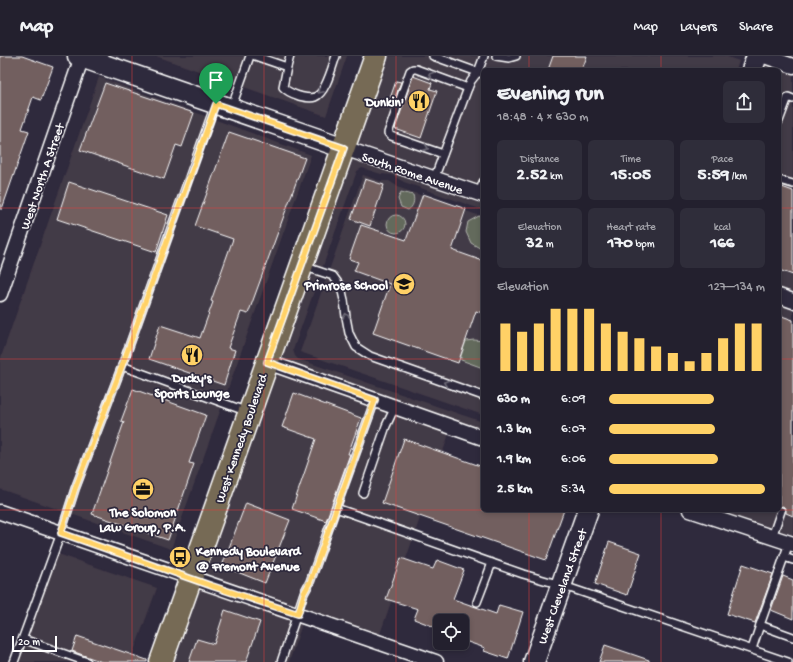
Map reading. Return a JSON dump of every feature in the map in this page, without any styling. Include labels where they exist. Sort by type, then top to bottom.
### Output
[{"type":"main road","name":"West Kennedy Boulevard","points":[[161,662],[376,56]]},
{"type":"street","points":[[753,68],[757,56]]},
{"type":"street","points":[[764,56],[793,66]]},
{"type":"street","points":[[80,57],[344,148]]},
{"type":"street","name":"West North A Street","points":[[0,294],[80,57]]},
{"type":"street","name":"South Rome Avenue","points":[[344,148],[434,179],[481,190]]},
{"type":"street","points":[[781,297],[793,301]]},
{"type":"street","points":[[267,362],[481,437]]},
{"type":"street","points":[[0,512],[436,662]]},
{"type":"street","name":"West Cleveland Street","points":[[534,662],[587,512]]},
{"type":"street","points":[[696,512],[791,544]]},
{"type":"lane","points":[[14,662],[61,533],[75,489],[122,366],[224,106],[250,56]]},
{"type":"lane","points":[[255,56],[287,66]]},
{"type":"lane","points":[[290,56],[283,87],[289,92],[312,98],[324,88],[336,56]]},
{"type":"lane","points":[[433,56],[480,73],[471,81],[434,179]]},
{"type":"lane","points":[[481,68],[484,56]]},
{"type":"lane","points":[[496,56],[509,58],[516,56]]},
{"type":"lane","points":[[443,154],[391,136],[388,133],[410,70],[413,68],[468,88]]},
{"type":"lane","points":[[781,116],[788,97],[793,99]]},
{"type":"lane","points":[[781,181],[793,184]]},
{"type":"lane","points":[[302,266],[333,276],[341,287],[349,333],[356,347],[370,356],[481,395]]},
{"type":"lane","points":[[122,366],[250,412]]},
{"type":"lane","points":[[281,662],[304,593],[310,582],[375,400]]},
{"type":"lane","points":[[363,493],[386,426],[395,407]]},
{"type":"lane","points":[[336,508],[523,574],[561,585],[788,662]]},
{"type":"lane","points":[[772,537],[780,512]]},
{"type":"lane","points":[[752,649],[784,557],[791,544]]},
{"type":"lane","points":[[784,557],[793,560]]},
{"type":"lane","points":[[477,602],[492,563]]},
{"type":"lane","points":[[760,625],[793,637]]},
{"type":"lane","points":[[23,639],[87,662]]},
{"type":"shaded area","points":[[156,56],[347,56],[326,116]]},
{"type":"shaded area","points":[[376,56],[725,56],[739,61],[737,68],[481,68],[481,194],[344,148]]},
{"type":"shaded area","points":[[764,64],[776,68],[763,68]]},
{"type":"shaded area","points":[[781,70],[793,74],[793,293],[781,289]]},
{"type":"shaded area","points":[[99,77],[311,155],[171,549],[0,489],[0,360]]},
{"type":"shaded area","points":[[350,158],[481,203],[481,209],[404,182],[392,175],[381,174],[362,168],[357,171],[293,350],[298,359],[481,421],[481,429],[278,358]]},
{"type":"shaded area","name":"Primrose School","points":[[363,175],[380,181],[389,181],[400,188],[481,216],[481,414],[300,352]]},
{"type":"shaded area","points":[[781,305],[793,309],[793,535],[722,512],[781,512]]},
{"type":"shaded area","points":[[273,372],[449,434],[380,634],[202,574]]},
{"type":"shaded area","points":[[58,554],[157,588],[130,662],[19,662]]},
{"type":"shaded area","points":[[191,579],[304,618],[289,662],[161,662]]},
{"type":"green space","points":[[401,192],[413,195],[413,204],[408,210],[401,207],[398,199]]},
{"type":"green space","points":[[392,215],[400,215],[405,220],[403,231],[400,233],[392,233],[387,228],[387,220]]},
{"type":"green space","points":[[479,216],[481,216],[481,249],[471,243],[466,232],[468,222]]},
{"type":"green space","points":[[466,341],[481,341],[481,367],[461,360]]},
{"type":"building","points":[[0,56],[22,56],[53,67],[41,100],[33,97],[22,129],[29,131],[2,209],[0,209]]},
{"type":"building","points":[[553,56],[587,56],[583,68],[549,68]]},
{"type":"building","name":"Dunkin'","points":[[413,76],[432,83],[430,89],[437,91],[421,138],[395,129]]},
{"type":"building","points":[[396,81],[401,82],[391,108],[387,107]]},
{"type":"building","points":[[105,83],[194,113],[182,147],[176,145],[164,179],[80,150]]},
{"type":"building","points":[[229,132],[305,158],[248,314],[241,312],[228,348],[235,350],[224,385],[149,359],[160,325],[200,338],[213,302],[211,301],[233,239],[195,226]]},
{"type":"building","points":[[365,179],[384,185],[370,226],[351,219]]},
{"type":"building","points":[[69,182],[168,215],[156,252],[57,219]]},
{"type":"building","points":[[781,187],[793,191],[793,275],[781,271]]},
{"type":"building","points":[[423,194],[466,209],[452,250],[481,260],[481,312],[476,311],[458,363],[373,333],[390,284],[354,271],[358,262],[349,259],[361,225],[406,240]]},
{"type":"building","points":[[781,316],[793,320],[793,516],[786,513],[783,506],[781,506]]},
{"type":"building","name":"The Solomon Law Group, P.A.","points":[[133,389],[206,415],[189,463],[194,464],[168,540],[92,514],[124,422],[121,421]]},
{"type":"building","points":[[294,393],[361,418],[326,521],[292,509],[316,439],[282,427]]},
{"type":"building","points":[[404,439],[481,466],[481,512],[563,512],[546,560],[382,503]]},
{"type":"building","points":[[246,503],[290,520],[265,583],[222,566]]},
{"type":"building","points":[[609,542],[641,553],[627,595],[595,584]]},
{"type":"building","points":[[401,558],[433,569],[437,560],[464,570],[453,599],[496,614],[499,605],[523,612],[508,659],[484,651],[485,648],[469,642],[469,614],[433,614],[433,626],[414,619],[418,609],[386,599]]},
{"type":"building","points":[[743,564],[773,574],[755,623],[727,614]]},
{"type":"building","points":[[783,576],[793,580],[793,619],[771,610]]},
{"type":"building","points":[[225,610],[260,622],[246,662],[189,662],[197,639],[214,644]]},
{"type":"building","points":[[77,636],[147,660],[147,662],[102,662],[72,651]]},
{"type":"building","points":[[605,645],[649,660],[649,662],[599,662]]},
{"type":"place","name":"Dunkin'","points":[[419,101]]},
{"type":"place","name":"Primrose School","points":[[404,284]]},
{"type":"place","name":"Ducky's Sports Lounge","points":[[192,355]]},
{"type":"place","name":"The Solomon Law Group, P.A.","points":[[143,489]]},
{"type":"place","name":"Kennedy Boulevard @ Fremont Avenue","points":[[180,557]]},
{"type":"route","points":[[216,104],[344,148],[267,362],[375,400],[310,582],[304,593],[298,614],[212,586],[61,533],[75,489],[122,366],[216,104]]}]
